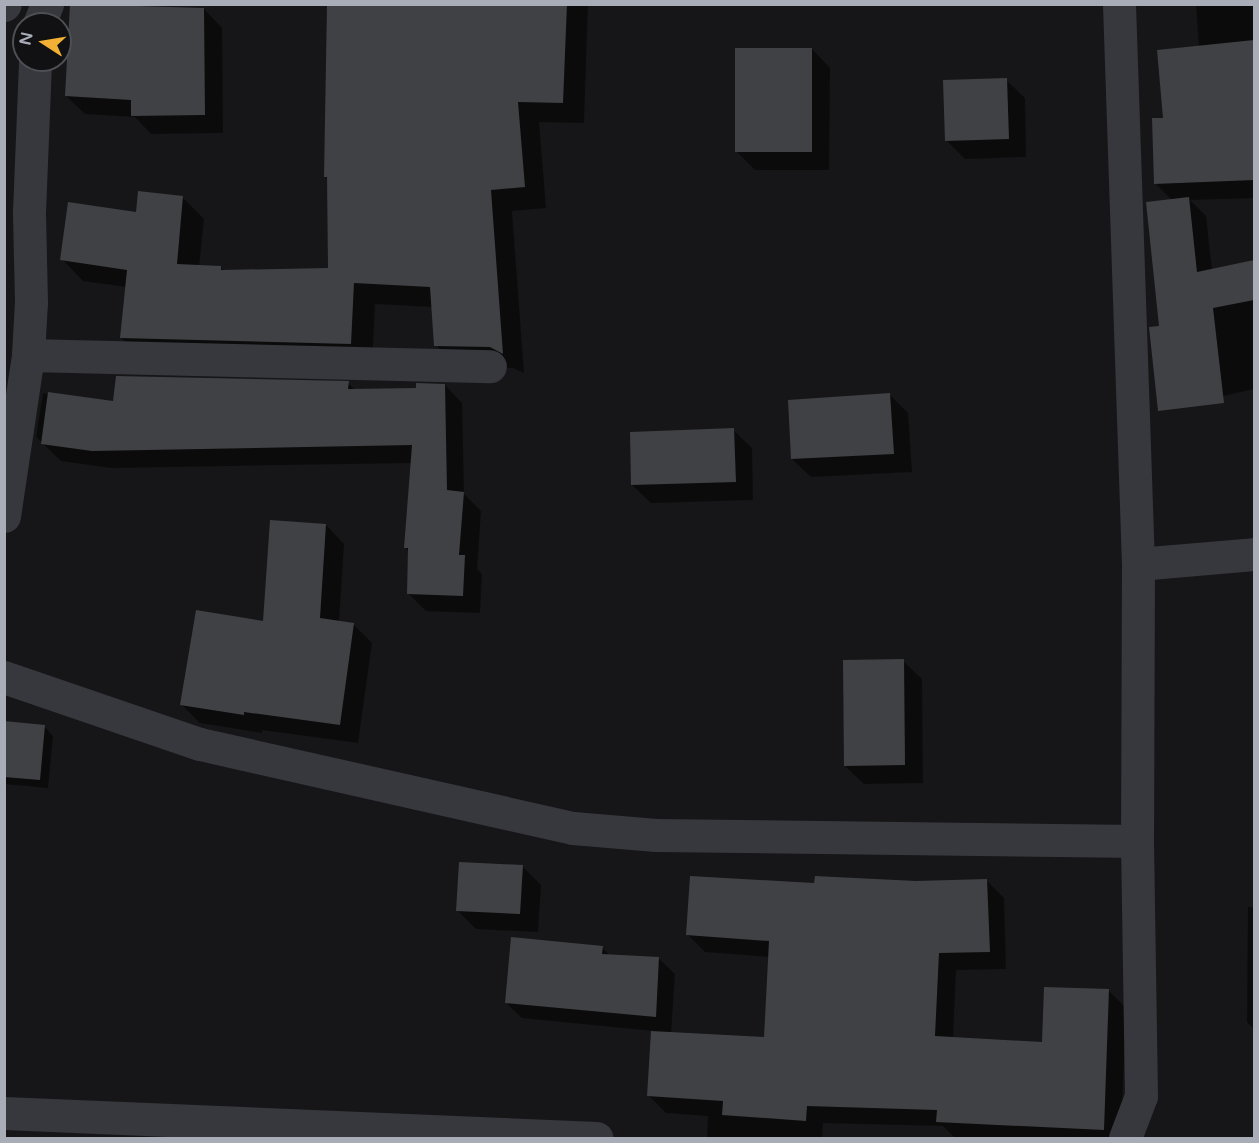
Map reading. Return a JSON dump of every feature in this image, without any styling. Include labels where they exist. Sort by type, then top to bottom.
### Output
[{"type":"street","points":[[1119,4],[1138,564],[1137,841],[1141,1096],[1125,1138]]},
{"type":"street","points":[[4,516],[28,355],[31,302],[29,212],[35,72]]},
{"type":"street","points":[[28,355],[490,366]]},
{"type":"street","points":[[1138,564],[1254,554]]},
{"type":"street","points":[[4,678],[200,744],[573,828],[656,835],[1137,841]]},
{"type":"street","points":[[4,1113],[492,1136],[596,1138]]},
{"type":"building","points":[[70,4],[204,8],[205,115],[131,116],[131,100],[65,96],[66,72],[72,72],[72,12],[70,12]]},
{"type":"building","points":[[327,4],[567,4],[563,103],[518,102],[525,187],[491,190],[503,354],[490,347],[434,346],[430,287],[354,283],[351,344],[120,338],[127,270],[60,260],[68,202],[136,212],[138,191],[183,196],[177,264],[221,266],[221,270],[328,268],[327,177],[324,177]]},
{"type":"building","points":[[1254,40],[1254,180],[1154,184],[1152,118],[1163,118],[1157,50]]},
{"type":"building","points":[[735,48],[812,48],[812,152],[735,152]]},
{"type":"building","points":[[1007,78],[1009,139],[945,141],[943,80]]},
{"type":"building","points":[[1189,197],[1197,272],[1254,260],[1254,300],[1213,308],[1224,403],[1158,411],[1149,327],[1159,326],[1146,202]]},
{"type":"building","points":[[116,376],[349,381],[348,389],[416,388],[416,383],[445,384],[447,490],[464,492],[459,555],[465,555],[463,596],[407,594],[408,548],[404,548],[412,445],[92,451],[41,444],[48,392],[113,401]]},
{"type":"building","points":[[890,393],[894,454],[791,459],[788,400]]},
{"type":"building","points":[[734,428],[736,482],[631,485],[630,432]]},
{"type":"building","points":[[270,520],[326,524],[320,618],[354,623],[340,725],[244,712],[244,715],[180,705],[196,610],[263,621]]},
{"type":"building","points":[[904,659],[905,765],[844,766],[843,660]]},
{"type":"building","points":[[4,721],[45,725],[40,780],[4,777]]},
{"type":"building","points":[[459,862],[523,865],[520,914],[456,911]]},
{"type":"building","points":[[690,876],[814,883],[815,876],[916,881],[987,879],[990,952],[939,953],[935,1036],[1042,1042],[1044,987],[1109,989],[1104,1130],[936,1122],[937,1110],[807,1106],[806,1121],[722,1115],[723,1101],[647,1096],[651,1031],[764,1037],[769,941],[686,935]]},
{"type":"building","points":[[511,937],[603,946],[602,954],[659,957],[656,1017],[505,1003]]}]
